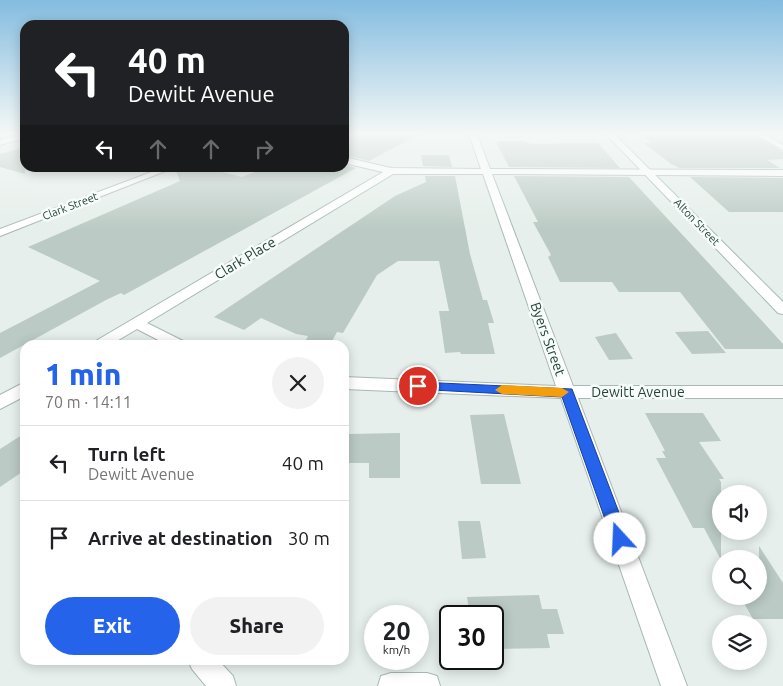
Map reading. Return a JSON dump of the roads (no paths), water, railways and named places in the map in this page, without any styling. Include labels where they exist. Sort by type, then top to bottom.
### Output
[{"type":"street","points":[[370,166],[391,171],[783,173]]},
{"type":"street","name":"Byers Street","points":[[485,166],[674,686]]},
{"type":"street","name":"Alton Street","points":[[642,166],[783,310]]},
{"type":"street","name":"Clark Place","points":[[107,340],[391,171]]},
{"type":"street","name":"Clark Street","points":[[0,233],[159,172]]},
{"type":"street","points":[[136,323],[170,340]]},
{"type":"street","name":"Dewitt Avenue","points":[[349,383],[567,392],[783,392]]},
{"type":"street","points":[[0,402],[20,391]]},
{"type":"street","points":[[205,665],[223,686]]},
{"type":"street","points":[[390,686],[427,686]]}]
